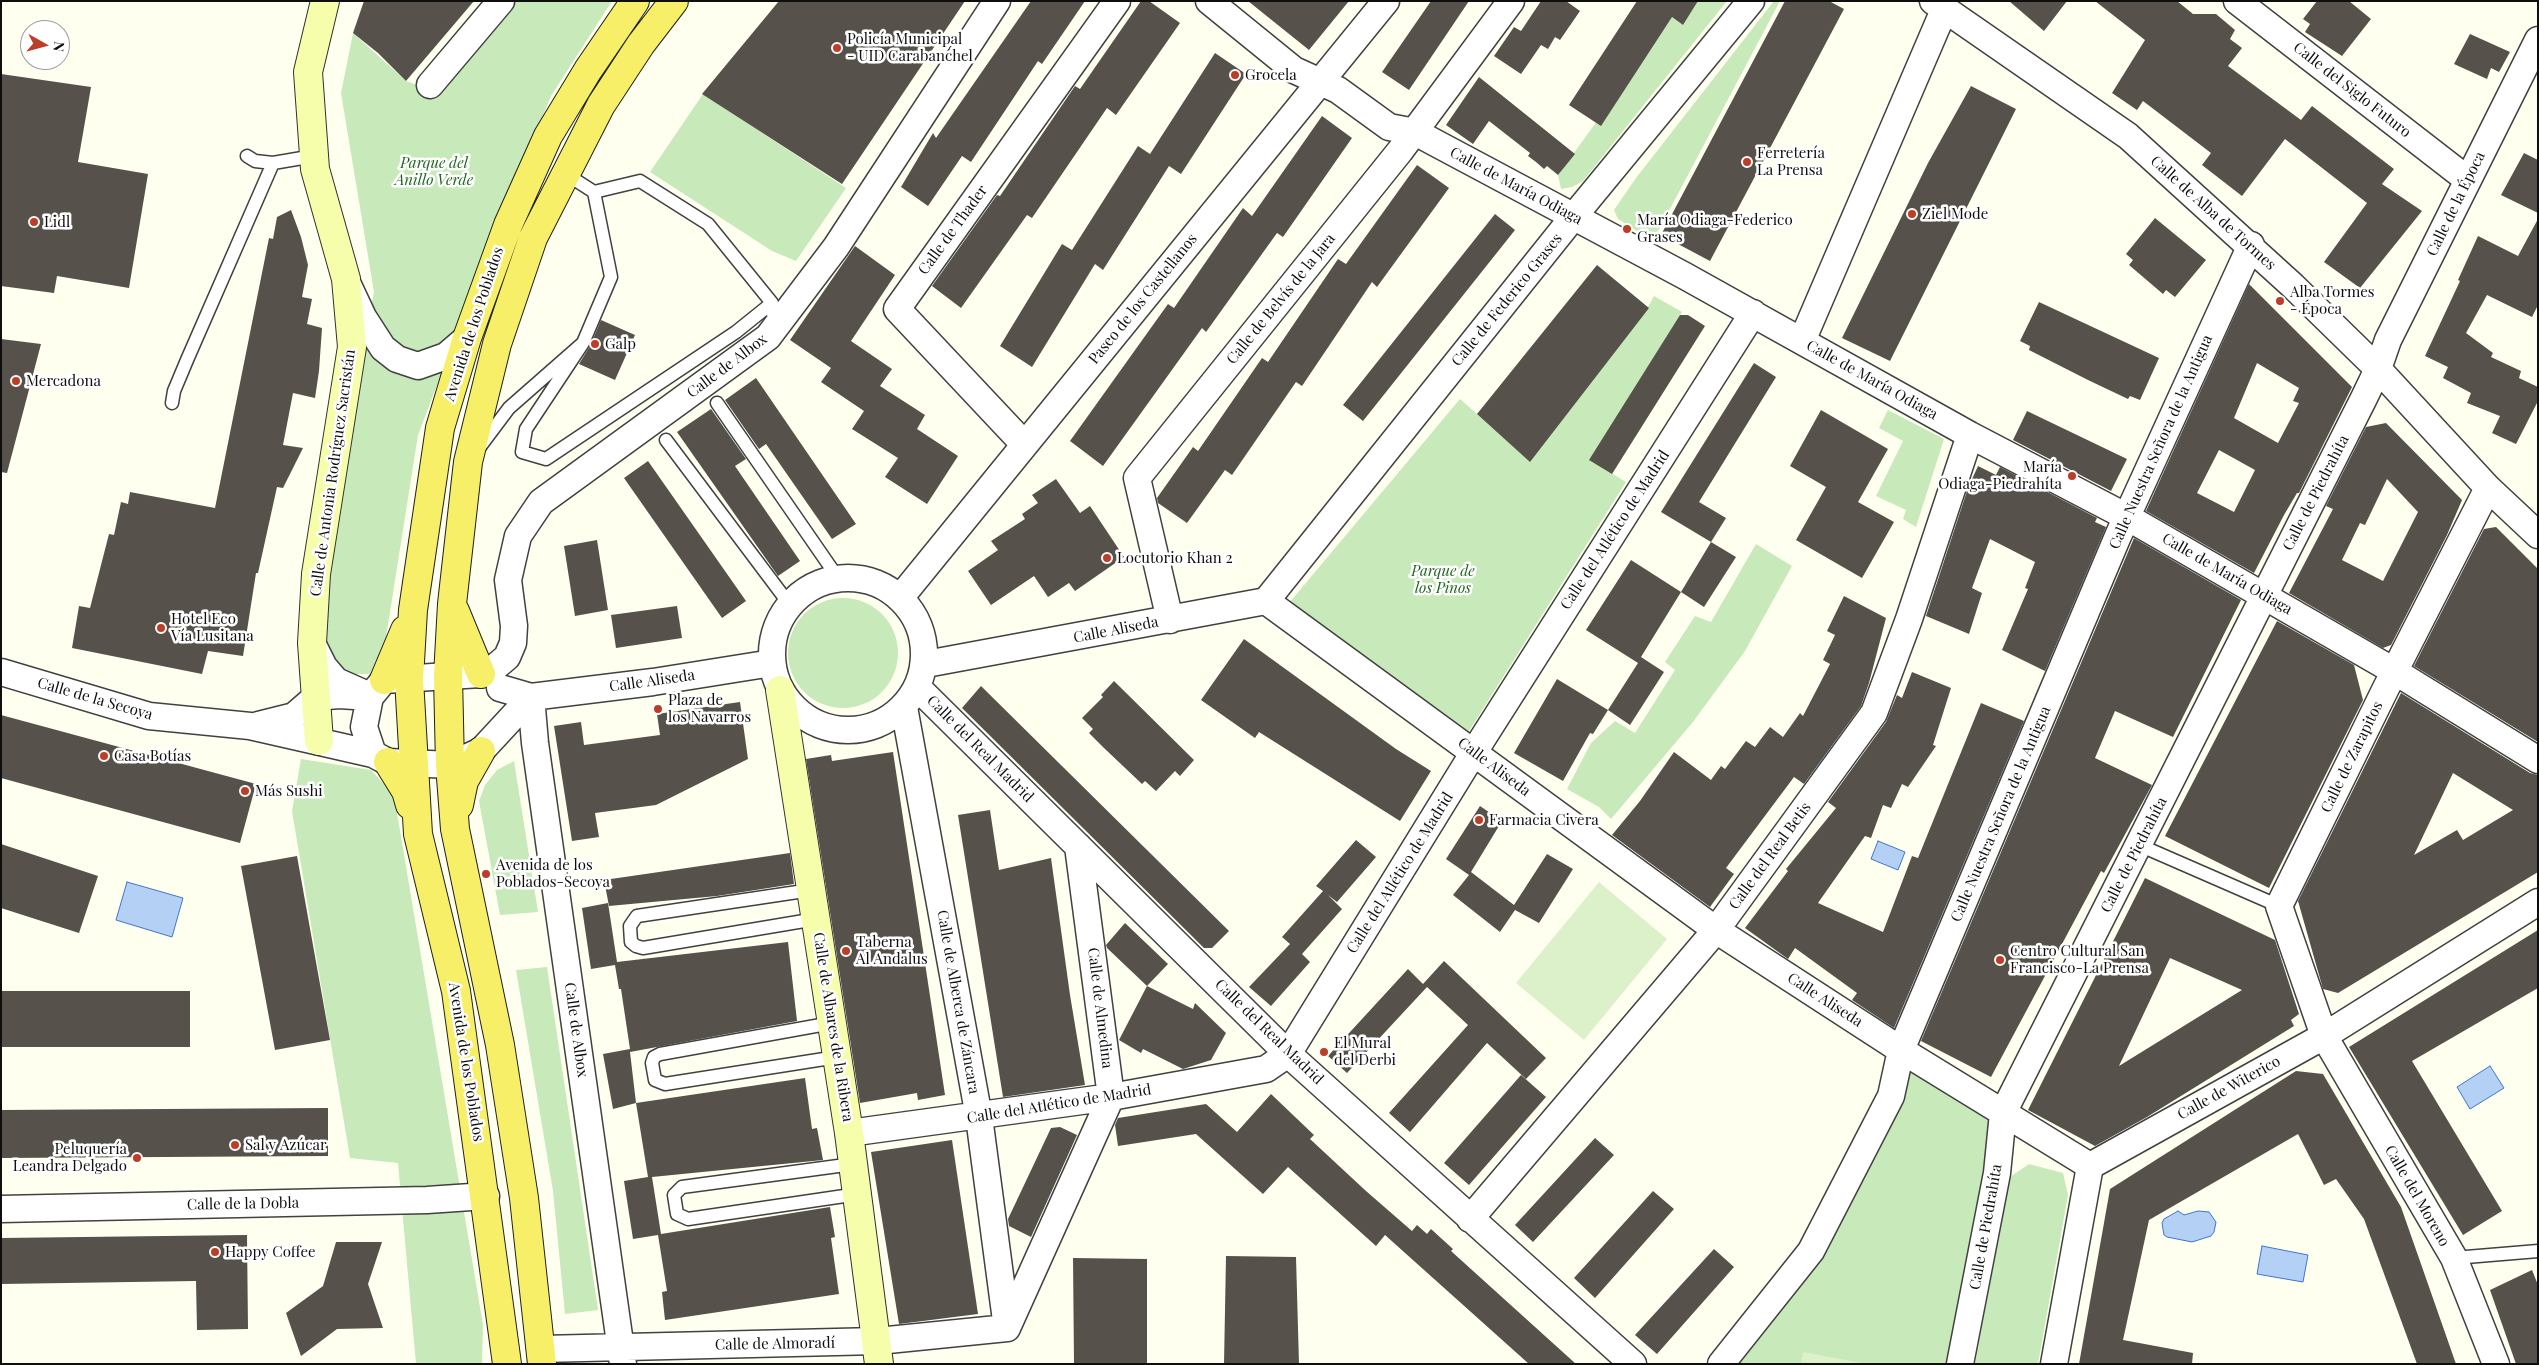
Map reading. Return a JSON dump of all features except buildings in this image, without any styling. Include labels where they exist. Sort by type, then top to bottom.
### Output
[{"type":"main road","name":"Avenida de los Poblados","points":[[388,685],[413,610],[440,428],[467,338],[508,225],[548,136],[588,70],[635,1]]},
{"type":"main road","name":"Avenida de los Poblados","points":[[542,1356],[524,1198],[500,1045],[455,829],[450,765],[448,676],[452,604],[468,462],[500,335],[533,238],[601,105],[641,44],[674,1]]},
{"type":"main road","points":[[452,604],[491,681]]},
{"type":"main road","points":[[388,685],[391,760]]},
{"type":"main road","points":[[455,829],[464,781],[481,751]]},
{"type":"main road","name":"Avenida de los Poblados","points":[[391,760],[406,791],[456,991],[486,1196],[507,1364]]},
{"type":"street","name":"Calle de Antonia Rodríguez Sacristán","points":[[319,741],[312,643],[316,574],[352,348],[346,279],[315,169],[308,72],[325,1]]},
{"type":"street","points":[[430,85],[501,1]]},
{"type":"street","name":"Calle de Albox","points":[[491,681],[494,668],[507,657],[514,644],[514,626],[508,580],[518,536],[541,502],[768,338],[836,246],[997,1]]},
{"type":"street","name":"Calle de Thader","points":[[1024,444],[897,309],[1117,1]]},
{"type":"street","name":"Calle de María Odiaga","points":[[1209,1],[1294,70],[1338,90],[1388,127],[1415,132],[1753,313],[1970,435],[2127,517],[2394,671],[2538,760]]},
{"type":"street","name":"Paseo de los Castellanos","points":[[900,598],[1386,1]]},
{"type":"street","name":"Calle de Belvís de la Jara","points":[[1170,620],[1137,478],[1415,132],[1511,1]]},
{"type":"street","name":"Calle de Federico Grases","points":[[1266,600],[1574,216],[1750,1]]},
{"type":"street","name":"Calle del Siglo Futuro","points":[[2237,1],[2468,180]]},
{"type":"street","name":"Calle de Alba de Tormes","points":[[1802,341],[1938,5],[2128,136],[2251,245],[2378,369],[2488,488],[2538,535]]},
{"type":"street","name":"Calle de la Época","points":[[2378,369],[2388,340],[2538,40]]},
{"type":"street","name":"Calle Nuestra Señora de la Antigua","points":[[1721,1364],[1811,1251],[1891,1096],[1901,1050],[2127,517],[2251,245]]},
{"type":"street","points":[[346,279],[363,317],[383,348],[397,358],[418,366],[446,356],[467,338]]},
{"type":"street","name":"Calle del Atlético de Madrid","points":[[849,1133],[979,1117],[1111,1097],[1266,1069],[1288,1054],[1474,752],[1753,313]]},
{"type":"street","name":"Calle de Piedrahíta","points":[[1960,1364],[1997,1173],[2003,1113],[2378,369]]},
{"type":"street","name":"Calle del Real Betis","points":[[1470,1219],[1716,930],[1874,713],[1909,619],[1970,435]]},
{"type":"street","name":"Calle de Zarapitos","points":[[2279,906],[2394,671],[2488,488]]},
{"type":"street","points":[[838,578],[860,578],[875,583],[900,598],[914,615],[922,636],[916,686],[885,722],[862,730],[838,731],[815,724],[795,710],[780,690],[772,663],[774,636],[778,622],[790,605],[812,587],[838,578]]},
{"type":"street","name":"Calle Aliseda","points":[[916,686],[1170,620],[1266,600],[1716,930],[1901,1050],[2090,1166]]},
{"type":"street","points":[[312,643],[324,667],[336,681],[388,685]]},
{"type":"street","name":"Calle Aliseda","points":[[491,681],[532,697],[653,682],[772,663]]},
{"type":"street","name":"Calle de la Secoya","points":[[1,672],[149,716],[250,726],[319,741],[391,760]]},
{"type":"street","points":[[316,697],[339,695],[448,676],[491,681],[507,707],[501,732]]},
{"type":"street","points":[[388,685],[364,726],[391,760],[450,765],[481,751],[532,697]]},
{"type":"street","name":"Calle del Real Madrid","points":[[916,686],[1288,1054],[1633,1364]]},
{"type":"street","name":"Calle de Alberca de Záncara","points":[[916,686],[979,1117],[1007,1328]]},
{"type":"street","name":"Calle de Albares de la Ribera","points":[[780,690],[849,1133],[879,1352]]},
{"type":"street","name":"Calle de la Secoya","points":[[250,726],[294,716],[316,697]]},
{"type":"street","name":"Calle de Albox","points":[[532,697],[535,743],[622,1355]]},
{"type":"street","name":"Calle de Almedina","points":[[1078,846],[1111,1097]]},
{"type":"street","name":"Calle de Witerico","points":[[2090,1166],[2324,1036],[2538,902]]},
{"type":"street","points":[[2279,906],[2324,1036]]},
{"type":"street","name":"Calle del Moreno","points":[[2324,1036],[2454,1258],[2496,1364]]},
{"type":"street","points":[[1007,1328],[1111,1097]]},
{"type":"street","points":[[2054,1364],[2090,1166]]},
{"type":"street","name":"Calle de la Dobla","points":[[1,1209],[427,1200],[486,1196]]},
{"type":"street","name":"Calle de Almoradí","points":[[542,1356],[879,1352],[1007,1328]]},
{"type":"lane","points":[[247,156],[255,161],[273,163],[314,156]]},
{"type":"lane","points":[[172,403],[174,391],[187,360],[273,163]]},
{"type":"lane","points":[[566,174],[594,192],[611,277],[583,343],[526,429],[522,452],[546,459],[736,332],[772,303]]},
{"type":"lane","points":[[594,192],[640,181],[708,224],[772,303],[768,338]]},
{"type":"lane","points":[[468,462],[509,408],[583,343]]},
{"type":"lane","points":[[717,403],[838,578]]},
{"type":"lane","points":[[666,440],[790,605]]},
{"type":"lane","points":[[2139,845],[2279,906]]},
{"type":"lane","points":[[811,890],[637,916],[630,926],[631,942],[643,948],[816,919]]},
{"type":"lane","points":[[832,1023],[660,1054],[654,1058],[652,1063],[655,1080],[665,1084],[837,1057]]},
{"type":"lane","points":[[853,1164],[682,1187],[674,1195],[677,1214],[688,1219],[858,1194]]},
{"type":"lane","points":[[2454,1258],[2538,1251]]},
{"type":"green space","name":"Parque del Anillo Verde","points":[[514,1],[612,1],[551,96],[496,230],[418,435],[381,669],[369,674],[349,674],[332,665],[324,643],[328,567],[353,391],[374,292],[341,93],[353,33],[406,81],[437,92]]},
{"type":"green space","points":[[1698,1],[1727,1],[1583,181],[1572,187],[1561,189],[1558,175],[1672,17],[1683,25]]},
{"type":"green space","points":[[1774,1],[1780,1],[1653,241],[1618,219],[1614,210],[1636,178]]},
{"type":"green space","points":[[703,94],[846,188],[796,261],[772,251],[650,172]]},
{"type":"green space","name":"Parque de los Pinos","points":[[1654,296],[1682,312],[1590,460],[1626,482],[1469,731],[1289,603],[1460,399],[1530,461],[1648,307]]},
{"type":"green space","points":[[1888,410],[1944,439],[1916,527],[1903,519],[1906,510],[1876,496],[1903,441],[1879,428]]},
{"type":"green space","points":[[1756,544],[1792,566],[1745,651],[1693,722],[1611,819],[1599,807],[1567,789],[1591,743],[1615,721],[1635,733],[1675,670],[1665,662],[1695,616],[1711,622]]},
{"type":"green space","points":[[843,598],[864,602],[882,614],[894,632],[898,653],[894,674],[882,692],[864,704],[843,708],[822,704],[804,692],[792,674],[788,653],[792,632],[804,614],[822,602]]},
{"type":"green space","points":[[301,759],[371,770],[394,795],[483,1325],[482,1364],[416,1364],[398,1163],[350,1158],[292,811]]},
{"type":"green space","points":[[514,761],[538,912],[500,915],[479,801],[485,785],[497,770]]},
{"type":"green space","points":[[1599,882],[1667,939],[1584,1040],[1516,983]]},
{"type":"green space","points":[[547,967],[598,1310],[565,1314],[553,1191],[516,970]]},
{"type":"green space","points":[[1904,1052],[2003,1113],[1960,1364],[1725,1364],[1815,1253]]},
{"type":"green space","points":[[2029,1164],[2063,1173],[2068,1195],[2038,1364],[1975,1364],[2010,1177]]},
{"type":"green space","points":[[1803,1352],[1867,1364],[1801,1364]]},
{"type":"water","points":[[1878,841],[1905,852],[1898,870],[1871,859]]},
{"type":"water","points":[[127,882],[183,898],[172,937],[116,920]]},
{"type":"water","points":[[2490,1066],[2504,1088],[2470,1109],[2457,1087]]},
{"type":"water","points":[[2178,1211],[2184,1215],[2198,1211],[2209,1212],[2216,1222],[2214,1232],[2211,1236],[2192,1242],[2167,1237],[2164,1235],[2162,1223],[2164,1219]]},
{"type":"water","points":[[2262,1246],[2308,1255],[2303,1282],[2257,1274]]},
{"type":"place","name":"Policía Municipal - UID Carabanchel","points":[[837,48]]},
{"type":"place","name":"Grocela","points":[[1235,75]]},
{"type":"place","name":"Ferretería La Prensa","points":[[1747,162]]},
{"type":"place","name":"Ziel Mode","points":[[1912,214]]},
{"type":"place","name":"Lidl","points":[[34,222]]},
{"type":"place","name":"María Odiaga-Federico Grases","points":[[1627,229]]},
{"type":"place","name":"Alba Tormes - Época","points":[[2280,301]]},
{"type":"place","name":"Galp","points":[[595,344]]},
{"type":"place","name":"Mercadona","points":[[16,381]]},
{"type":"place","name":"María Odiaga-Piedrahíta","points":[[2072,476]]},
{"type":"place","name":"Locutorio Khan 2","points":[[1107,558]]},
{"type":"place","name":"Hotel Eco Vía Lusitana","points":[[161,628]]},
{"type":"place","name":"Plaza de los Navarros","points":[[658,709]]},
{"type":"place","name":"Casa Botías","points":[[104,756]]},
{"type":"place","name":"Más Sushi","points":[[245,791]]},
{"type":"place","name":"Farmacia Civera","points":[[1479,820]]},
{"type":"place","name":"Avenida de los Poblados-Secoya","points":[[486,874]]},
{"type":"place","name":"Taberna Al Andalus","points":[[846,951]]},
{"type":"place","name":"Centro Cultural San Francisco-La Prensa","points":[[2000,960]]},
{"type":"place","name":"El Mural del Derbi","points":[[1324,1052]]},
{"type":"place","name":"Sal y Azúcar","points":[[235,1145]]},
{"type":"place","name":"Peluquería Leandra Delgado","points":[[137,1158]]},
{"type":"place","name":"Happy Coffee","points":[[215,1252]]}]
